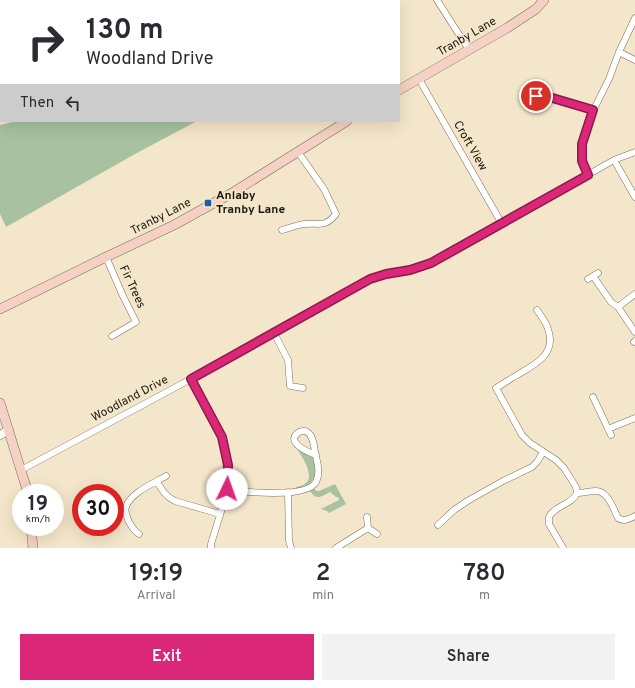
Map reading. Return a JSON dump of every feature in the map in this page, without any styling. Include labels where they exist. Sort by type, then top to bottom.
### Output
[{"type":"main road","name":"Tranby Lane","points":[[400,89],[507,28],[536,9],[544,0]]},
{"type":"main road","name":"Tranby Lane","points":[[0,309],[174,225],[232,193],[345,122]]},
{"type":"main road","points":[[0,403],[25,484]]},
{"type":"main road","points":[[32,536],[33,548]]},
{"type":"street","points":[[437,0],[469,50]]},
{"type":"street","points":[[588,175],[582,161],[582,144],[593,110],[609,79],[619,52],[635,18]]},
{"type":"street","points":[[619,52],[635,60]]},
{"type":"street","name":"Croft View","points":[[419,79],[502,224]]},
{"type":"street","points":[[543,87],[539,97],[549,97],[593,110]]},
{"type":"street","points":[[282,230],[305,224],[318,225],[330,221],[336,214],[324,189],[298,152]]},
{"type":"street","name":"Woodland Drive","points":[[21,470],[191,379],[370,279],[386,274],[410,270],[431,263],[614,160],[635,152]]},
{"type":"street","points":[[614,160],[635,197]]},
{"type":"street","name":"Fir Trees","points":[[106,257],[136,322],[112,336]]},
{"type":"street","points":[[593,276],[611,302],[618,307],[635,332]]},
{"type":"street","points":[[618,307],[635,294]]},
{"type":"street","points":[[537,310],[546,324],[549,333],[550,341],[546,353],[541,360],[534,365],[496,388],[522,435],[530,443],[556,460],[564,468],[576,487],[577,493],[573,499],[553,511],[549,517],[549,524],[563,548]]},
{"type":"street","points":[[274,333],[288,360],[290,386],[303,388]]},
{"type":"street","points":[[191,379],[222,437],[228,465],[227,489],[211,548]]},
{"type":"street","points":[[593,396],[611,435]]},
{"type":"street","points":[[608,429],[635,418]]},
{"type":"street","points":[[0,435],[9,430]]},
{"type":"street","points":[[438,525],[454,510],[468,500],[532,467],[543,452]]},
{"type":"street","points":[[227,489],[251,493],[295,492],[307,489],[316,482],[318,469],[316,455]]},
{"type":"street","points":[[134,533],[126,516],[125,508],[129,501],[142,489],[166,476]]},
{"type":"street","points":[[157,482],[166,496],[170,499],[220,514]]},
{"type":"street","points":[[577,493],[600,491],[606,495],[619,519],[628,520],[635,516]]},
{"type":"street","points":[[288,492],[289,541],[291,548]]},
{"type":"street","points":[[367,517],[368,528]]},
{"type":"street","points":[[368,528],[377,534]]},
{"type":"street","points":[[336,548],[368,528]]},
{"type":"green space","points":[[12,122],[195,122],[135,154],[6,227],[0,214],[0,125]]},
{"type":"green space","points":[[297,449],[314,458],[315,469],[313,480],[305,487],[296,489],[296,487],[303,485],[309,477],[307,466]]},
{"type":"green space","points":[[335,484],[346,504],[329,513],[321,509],[339,500],[338,497],[330,492],[317,497],[314,496],[309,490],[313,488],[319,491]]},
{"type":"place","name":"Anlaby Tranby Lane","points":[[208,203]]},
{"type":"route","points":[[227,489],[228,465],[222,437],[191,379],[370,279],[386,274],[410,270],[431,263],[588,175],[582,161],[582,144],[593,110],[549,97],[536,96]]}]
